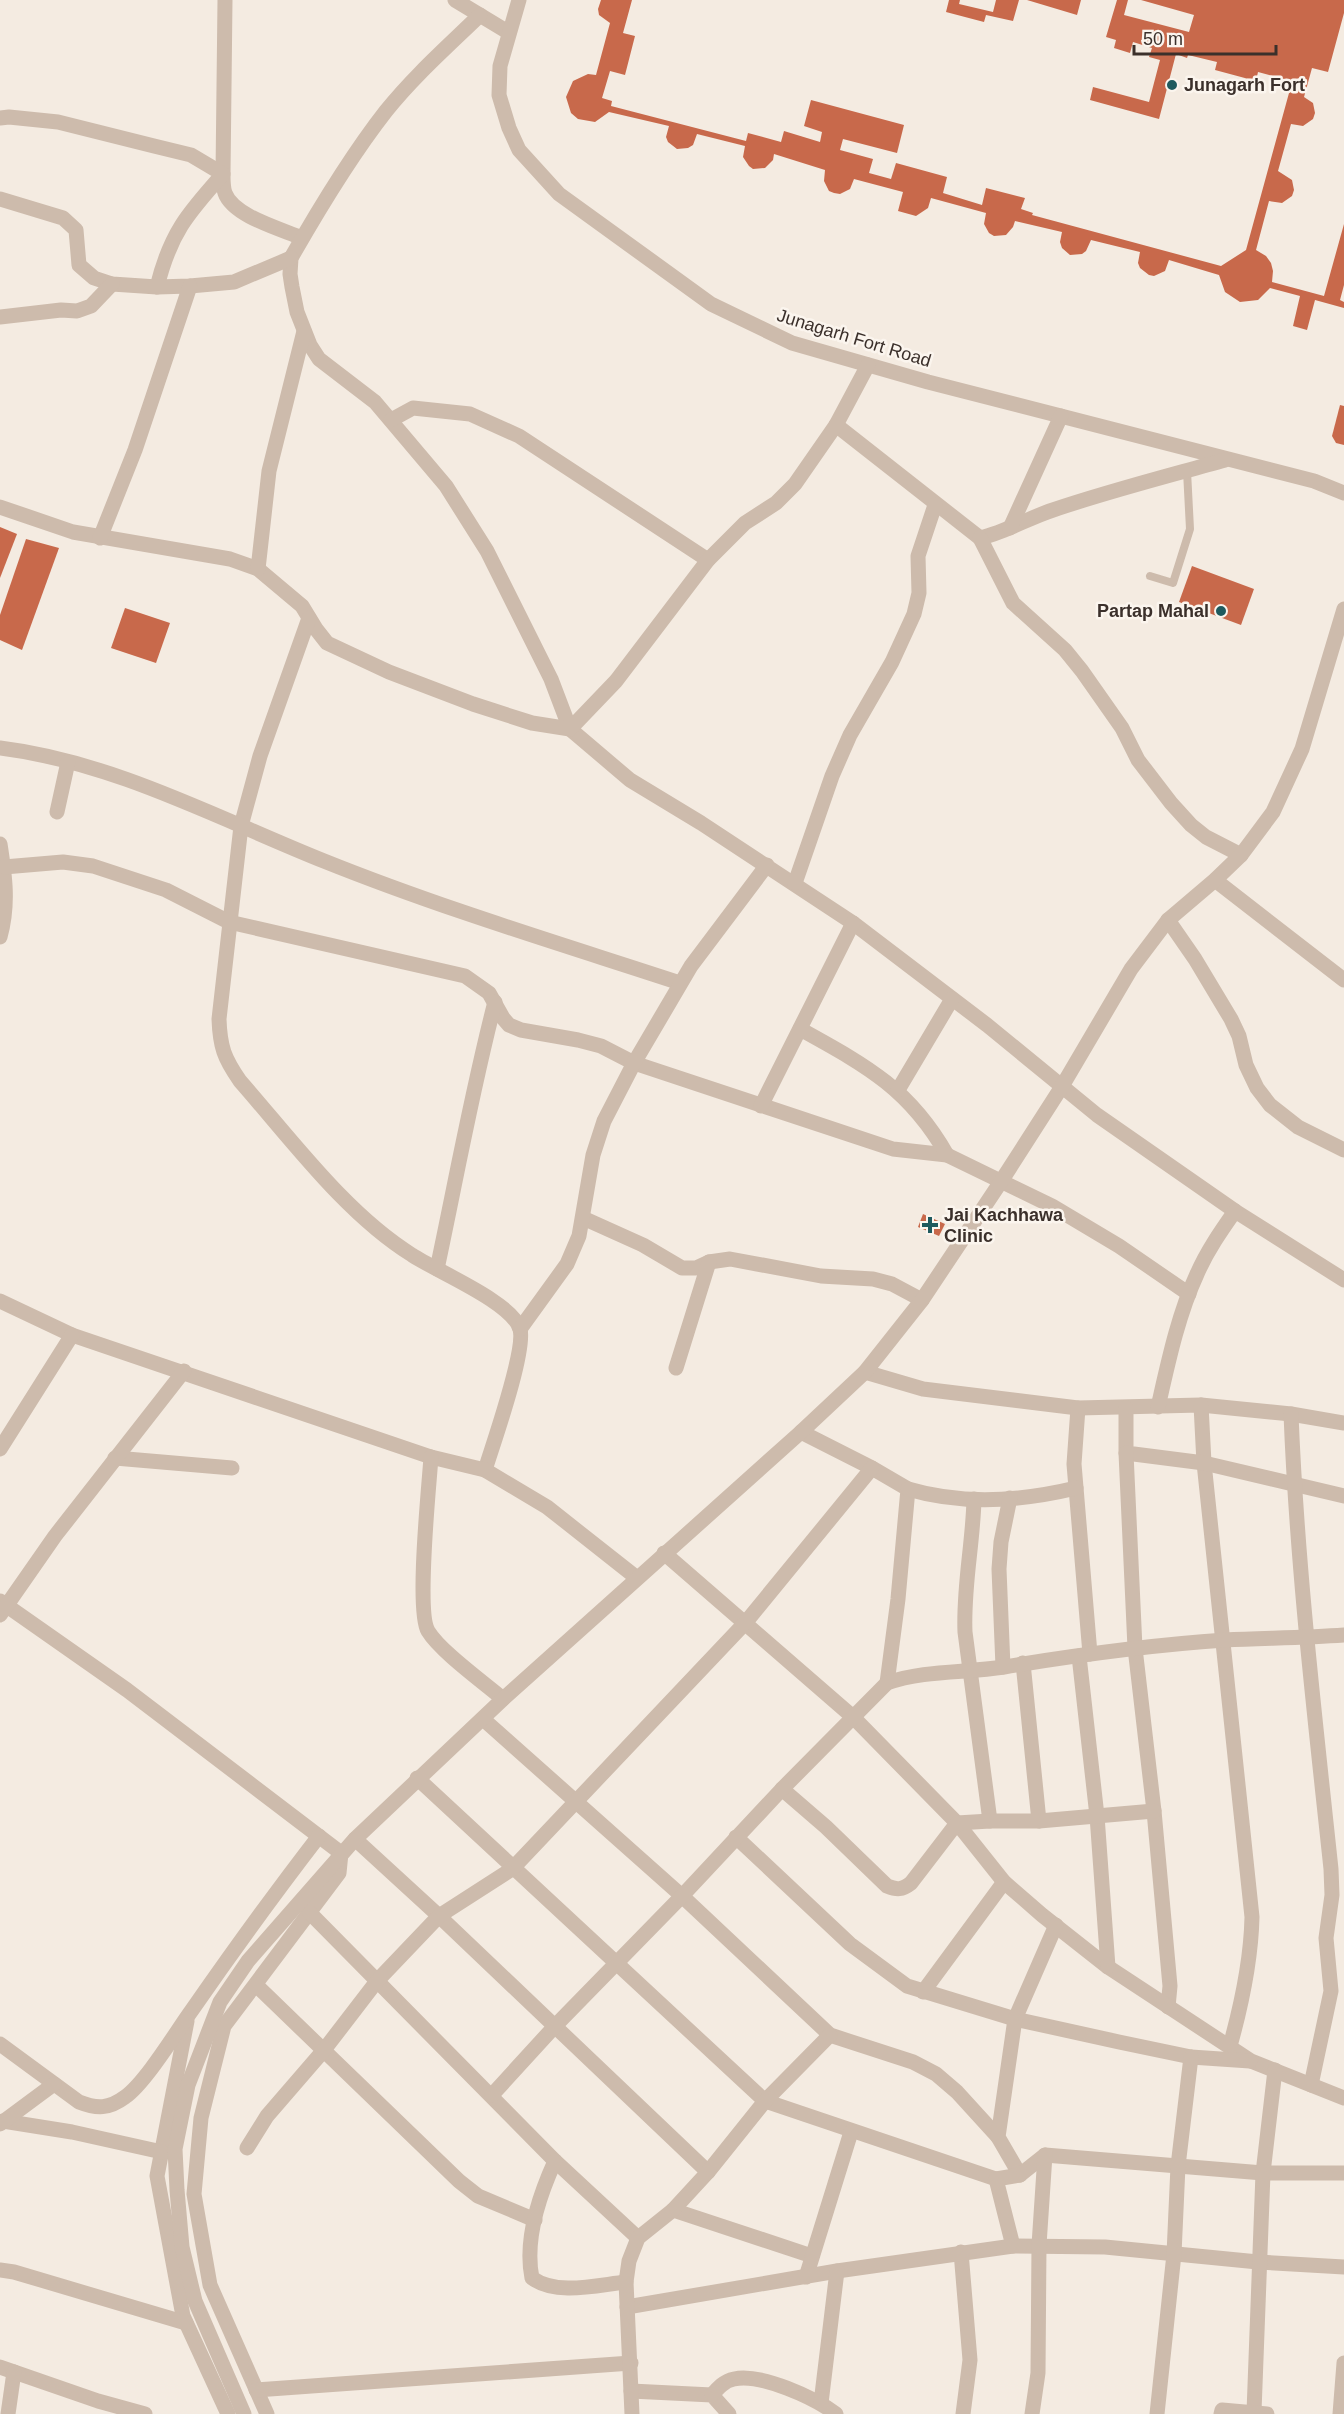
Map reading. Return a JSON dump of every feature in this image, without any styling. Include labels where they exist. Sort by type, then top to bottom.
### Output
[{"type":"street","points":[[225,0],[223,174],[225,193],[231,205],[241,212],[302,238]]},
{"type":"street","points":[[456,0],[508,32]]},
{"type":"street","name":"Junagarh Fort Road","points":[[519,0],[500,66],[499,95],[509,128],[519,150],[559,194],[711,304],[792,343],[868,365],[1314,481],[1344,493]]},
{"type":"street","points":[[480,15],[388,109],[353,155],[291,258],[290,273],[304,331],[319,359],[375,402],[391,420],[446,486],[487,551],[551,679],[570,729],[630,780],[767,865],[853,923],[987,1025],[1061,1088],[1097,1115],[1235,1211],[1344,1280]]},
{"type":"street","points":[[0,118],[18,117],[58,122],[145,143],[191,155],[223,174]]},
{"type":"street","points":[[157,287],[164,261],[180,226],[223,174]]},
{"type":"street","points":[[0,200],[63,218],[76,230],[79,265],[93,278],[112,284],[157,287],[234,282],[291,258]]},
{"type":"street","points":[[0,317],[61,310],[77,311],[91,306],[112,284]]},
{"type":"street","points":[[100,538],[135,450],[190,286]]},
{"type":"street","points":[[258,569],[269,471],[304,331]]},
{"type":"street","points":[[570,729],[616,681],[708,560],[746,524],[776,503],[795,484],[836,425],[868,365]]},
{"type":"street","points":[[391,420],[413,408],[470,414],[519,436],[708,560]]},
{"type":"street","points":[[1010,528],[1061,416]]},
{"type":"street","points":[[836,425],[935,505],[980,538],[1014,603],[1065,650],[1082,671],[1122,728],[1138,760],[1171,803],[1191,825],[1206,837],[1241,855]]},
{"type":"street","points":[[980,538],[1065,505],[1228,459]]},
{"type":"street","points":[[795,883],[832,776],[850,735],[892,662],[914,614],[919,593],[918,556],[935,505]]},
{"type":"street","points":[[0,507],[49,525],[100,538],[230,559],[258,569],[291,595],[327,643],[443,694],[532,723],[570,729]]},
{"type":"street","points":[[244,2414],[195,2301],[182,2247],[175,2149],[188,2085],[220,2002],[248,1961],[341,1853],[417,1778],[865,1372],[922,1300],[1002,1180],[1061,1088],[1131,969],[1168,920],[1241,855],[1273,812],[1302,749],[1344,609]]},
{"type":"street","points":[[309,618],[260,756],[241,826],[219,1019],[220,1044],[230,1066],[338,1192],[374,1228],[412,1255],[494,1302],[510,1315],[520,1329],[520,1352],[485,1470]]},
{"type":"street","points":[[0,748],[86,766],[155,791],[323,861],[432,902],[680,983]]},
{"type":"street","points":[[57,812],[68,762]]},
{"type":"street","points":[[0,844],[7,886],[5,920],[0,937]]},
{"type":"street","points":[[4,867],[63,862],[93,866],[166,890],[229,922],[465,976],[489,993],[502,1018],[521,1030],[601,1046],[634,1063],[893,1149],[947,1155],[1052,1206],[1109,1240],[1189,1294]]},
{"type":"street","points":[[520,1329],[567,1264],[579,1236],[593,1155],[604,1120],[634,1063],[680,983],[767,865]]},
{"type":"street","points":[[1215,880],[1344,980]]},
{"type":"street","points":[[1168,920],[1195,959],[1231,1019],[1239,1036],[1246,1065],[1257,1088],[1270,1105],[1298,1127],[1344,1150]]},
{"type":"street","points":[[761,1106],[853,923]]},
{"type":"street","points":[[898,1090],[952,999]]},
{"type":"street","points":[[436,1269],[480,1061],[495,1002]]},
{"type":"street","points":[[800,1029],[850,1057],[898,1090],[922,1116],[947,1155]]},
{"type":"street","points":[[1158,1407],[1189,1294],[1212,1244],[1235,1211]]},
{"type":"street","points":[[583,1218],[643,1245],[682,1269],[696,1268],[709,1262],[730,1259],[821,1276],[873,1279],[892,1284],[922,1300]]},
{"type":"street","points":[[676,1368],[709,1262]]},
{"type":"street","points":[[0,1301],[72,1335],[431,1457],[485,1470],[547,1507],[637,1578]]},
{"type":"street","points":[[0,1449],[72,1335]]},
{"type":"street","points":[[183,1371],[2,1607],[127,1690],[341,1853]]},
{"type":"street","points":[[865,1372],[923,1389],[1078,1408],[1201,1405],[1291,1414],[1344,1423]]},
{"type":"street","points":[[1201,1405],[1204,1463],[1252,1917],[1252,1951],[1230,2046]]},
{"type":"street","points":[[1078,1408],[1075,1440],[1076,1488],[1085,1655],[1108,1967]]},
{"type":"street","points":[[1126,1408],[1135,1648],[1154,1811],[1170,1986],[1168,2007]]},
{"type":"street","points":[[1291,1414],[1306,1638],[1332,1894],[1326,1938],[1331,1991],[1311,2085]]},
{"type":"street","points":[[801,1432],[908,1489],[936,1497],[1010,1498],[1047,1495],[1076,1488]]},
{"type":"street","points":[[1126,1453],[1204,1463],[1344,1496]]},
{"type":"street","points":[[431,1457],[423,1584],[426,1629],[438,1645],[503,1699]]},
{"type":"street","points":[[115,1458],[232,1468]]},
{"type":"street","points":[[247,2148],[267,2116],[324,2050],[377,1981],[439,1916],[512,1869],[746,1622],[872,1468]]},
{"type":"street","points":[[886,1683],[898,1599],[908,1489]]},
{"type":"street","points":[[1003,1667],[999,1569],[1001,1542],[1010,1498]]},
{"type":"street","points":[[974,1499],[972,1551],[964,1606],[966,1651],[971,1671],[990,1821]]},
{"type":"street","points":[[664,1553],[853,1717],[957,1823],[1004,1882],[1108,1967],[1251,2061],[1344,2098]]},
{"type":"street","points":[[492,2095],[555,2026],[886,1683],[903,1677],[1003,1667],[1135,1648],[1224,1640],[1344,1635]]},
{"type":"street","points":[[1023,1663],[1039,1821]]},
{"type":"street","points":[[483,1719],[682,1896],[830,2036],[913,2062],[936,2074],[957,2091],[998,2137],[1020,2175]]},
{"type":"street","points":[[417,1778],[512,1869],[765,2102],[851,2132],[906,2147],[996,2179],[1020,2175],[1044,2156],[1263,2173],[1344,2173]]},
{"type":"street","points":[[782,1789],[840,1840],[887,1886],[895,1890],[904,1889],[911,1883],[957,1823],[1039,1821],[1154,1811]]},
{"type":"street","points":[[0,2044],[79,2102],[93,2107],[108,2107],[127,2096],[319,1836]]},
{"type":"street","points":[[736,1837],[850,1944],[908,1986],[1015,2019],[1191,2057],[1251,2061]]},
{"type":"street","points":[[355,1839],[708,2172]]},
{"type":"street","points":[[267,2414],[210,2285],[194,2194],[201,2118],[224,2026],[339,1873],[341,1853]]},
{"type":"street","points":[[923,1992],[1004,1882]]},
{"type":"street","points":[[310,1913],[555,2161],[638,2238]]},
{"type":"street","points":[[998,2137],[1015,2019],[1056,1925]]},
{"type":"street","points":[[256,1985],[459,2181],[478,2196],[535,2220]]},
{"type":"street","points":[[188,2015],[157,2176],[186,2323],[228,2414]]},
{"type":"street","points":[[632,2414],[626,2282],[629,2260],[638,2238],[673,2210],[708,2172],[765,2102],[830,2036]]},
{"type":"street","points":[[1157,2414],[1173,2254],[1178,2166],[1191,2057]]},
{"type":"street","points":[[1221,2414],[1222,2410],[1260,2413],[1258,2262],[1263,2173],[1275,2070]]},
{"type":"street","points":[[2,2122],[54,2084]]},
{"type":"street","points":[[2,2122],[72,2132],[162,2152]]},
{"type":"street","points":[[806,2277],[851,2132]]},
{"type":"street","points":[[1032,2414],[1038,2373],[1044,2156]]},
{"type":"street","points":[[555,2161],[543,2187],[535,2220],[530,2265],[532,2278],[551,2286],[575,2287],[626,2282]]},
{"type":"street","points":[[996,2179],[1013,2246]]},
{"type":"street","points":[[673,2210],[812,2256]]},
{"type":"street","points":[[627,2307],[837,2271],[1013,2246],[1105,2247],[1258,2262],[1344,2267]]},
{"type":"street","points":[[962,2252],[970,2360],[963,2414]]},
{"type":"street","points":[[0,2270],[14,2272],[186,2323]]},
{"type":"street","points":[[821,2403],[837,2271]]},
{"type":"street","points":[[256,2390],[631,2363]]},
{"type":"street","points":[[1340,2414],[1344,2363]]},
{"type":"street","points":[[9,2414],[7,2369],[145,2414]]},
{"type":"street","points":[[712,2396],[722,2384],[735,2379],[755,2379],[803,2394],[836,2414]]},
{"type":"street","points":[[631,2391],[712,2396],[729,2414]]},
{"type":"lane","points":[[1150,576],[1173,584],[1190,529],[1187,471]]},
{"type":"building","points":[[601,0],[632,0],[623,33],[635,36],[625,75],[610,71],[602,98],[612,101],[611,106],[746,141],[748,133],[781,142],[784,131],[820,142],[822,132],[804,126],[811,100],[904,125],[897,153],[843,139],[840,150],[873,159],[869,173],[891,179],[896,163],[947,177],[943,193],[982,205],[986,188],[1025,198],[1021,209],[1033,213],[1032,215],[1221,266],[1246,250],[1289,93],[1285,92],[1288,80],[1258,72],[1256,81],[1215,70],[1217,62],[1188,55],[1187,58],[1176,54],[1159,119],[1090,100],[1093,87],[1149,102],[1160,60],[1149,57],[1152,48],[1133,42],[1130,53],[1114,48],[1116,40],[1106,37],[1117,0],[1128,0],[1124,15],[1189,32],[1194,15],[1141,0],[1344,0],[1344,13],[1328,72],[1312,68],[1304,97],[1313,103],[1315,113],[1313,119],[1303,126],[1291,124],[1278,171],[1292,180],[1294,190],[1292,196],[1282,203],[1269,201],[1256,250],[1266,256],[1271,263],[1272,282],[1324,296],[1344,224],[1344,285],[1340,300],[1344,302],[1344,308],[1315,300],[1307,330],[1293,326],[1300,296],[1270,288],[1258,300],[1240,302],[1225,292],[1219,275],[1169,260],[1165,271],[1154,276],[1149,275],[1140,268],[1138,263],[1140,252],[1091,240],[1082,254],[1070,255],[1062,248],[1060,242],[1062,232],[1015,221],[1006,235],[994,236],[989,233],[984,224],[986,213],[931,198],[928,208],[916,216],[898,211],[903,192],[854,179],[850,189],[840,194],[834,193],[829,191],[824,181],[825,170],[774,154],[773,160],[765,168],[753,169],[743,157],[745,146],[697,134],[693,145],[677,149],[668,142],[666,137],[669,126],[609,112],[595,122],[578,119],[571,113],[566,97],[573,81],[588,74],[596,75],[610,23],[599,15]]},
{"type":"building","points":[[949,0],[960,0],[959,4],[993,12],[996,0],[1019,0],[1013,21],[986,15],[984,22],[946,12]]},
{"type":"building","points":[[1027,0],[1081,0],[1077,15]]},
{"type":"building","points":[[1340,405],[1344,406],[1344,445],[1336,443],[1332,436]]},
{"type":"building","points":[[0,527],[17,534],[0,578]]},
{"type":"building","points":[[26,539],[59,548],[22,650],[0,640],[0,615]]},
{"type":"building","points":[[1192,566],[1254,589],[1241,625],[1179,602]]},
{"type":"building","points":[[125,608],[170,623],[156,663],[111,648]]},
{"type":"building","points":[[923,1214],[945,1224],[939,1236],[918,1227]]},
{"type":"place","name":"Junagarh Fort","points":[[1172,85]]},
{"type":"place","name":"Partap Mahal","points":[[1221,611]]},
{"type":"place","name":"Jai Kachhawa Clinic","points":[[930,1225]]}]
